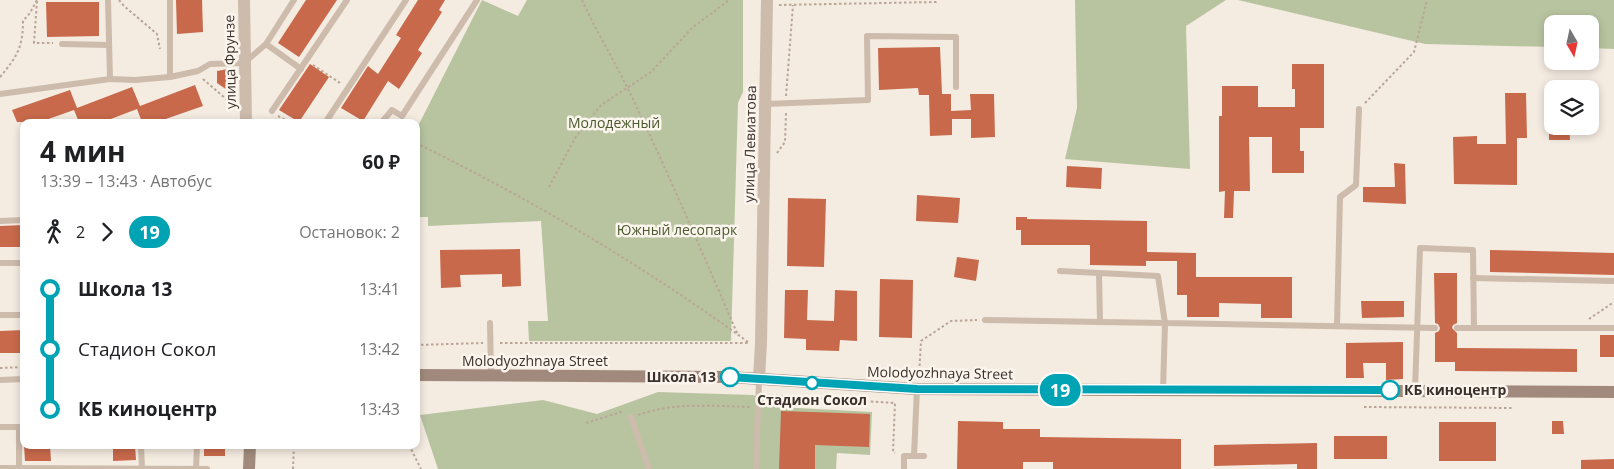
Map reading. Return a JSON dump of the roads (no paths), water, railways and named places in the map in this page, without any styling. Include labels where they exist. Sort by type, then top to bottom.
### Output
[{"type":"main road","name":"Molodyozhnaya Street","points":[[420,375],[759,379],[1163,390],[1614,392]]},
{"type":"main road","points":[[250,449],[250,469]]},
{"type":"street","name":"улица Фрунзе","points":[[244,0],[246,119]]},
{"type":"street","name":"улица Левиатова","points":[[759,379],[767,3]]},
{"type":"lane","points":[[108,0],[110,79]]},
{"type":"lane","points":[[170,0],[170,77]]},
{"type":"lane","points":[[0,94],[110,79],[170,77],[198,71],[210,64],[244,63],[266,44],[294,0]]},
{"type":"lane","points":[[272,111],[346,0]]},
{"type":"lane","points":[[330,119],[406,0]]},
{"type":"lane","points":[[384,119],[392,110],[402,116],[477,0]]},
{"type":"lane","points":[[766,104],[868,100],[867,36],[956,37],[956,87]]},
{"type":"lane","points":[[62,44],[109,45]]},
{"type":"lane","points":[[266,44],[301,69]]},
{"type":"lane","points":[[1337,326],[1340,197],[1356,185],[1359,109]]},
{"type":"lane","points":[[0,221],[20,220]]},
{"type":"lane","points":[[1415,390],[1420,248],[1473,250],[1474,328]]},
{"type":"lane","points":[[0,263],[20,263]]},
{"type":"lane","points":[[1060,271],[1158,276],[1165,323],[1163,390]]},
{"type":"lane","points":[[1099,273],[1100,322]]},
{"type":"lane","points":[[1473,278],[1614,282]]},
{"type":"lane","points":[[0,315],[20,316]]},
{"type":"lane","points":[[985,320],[1435,328]]},
{"type":"lane","points":[[490,322],[491,375]]},
{"type":"lane","points":[[1457,328],[1614,328]]},
{"type":"lane","points":[[0,380],[20,379]]},
{"type":"lane","name":"улица Левиатова","points":[[756,469],[759,379]]},
{"type":"lane","points":[[914,456],[918,384]]},
{"type":"lane","points":[[631,417],[649,469]]},
{"type":"lane","points":[[0,427],[18,427],[20,468]]},
{"type":"lane","points":[[141,449],[142,468]]},
{"type":"lane","points":[[196,469],[197,449]]},
{"type":"lane","points":[[904,469],[904,456],[924,456]]},
{"type":"lane","points":[[0,468],[207,469]]},
{"type":"place","name":"Школа 13","points":[[730,377]]},
{"type":"place","name":"Стадион Сокол","points":[[812,383]]},
{"type":"place","name":"КБ киноцентр","points":[[1390,390]]},
{"type":"park label","name":"Молодежный","points":[[614,123]]},
{"type":"park label","name":"Южный лесопарк","points":[[677,230]]}]
